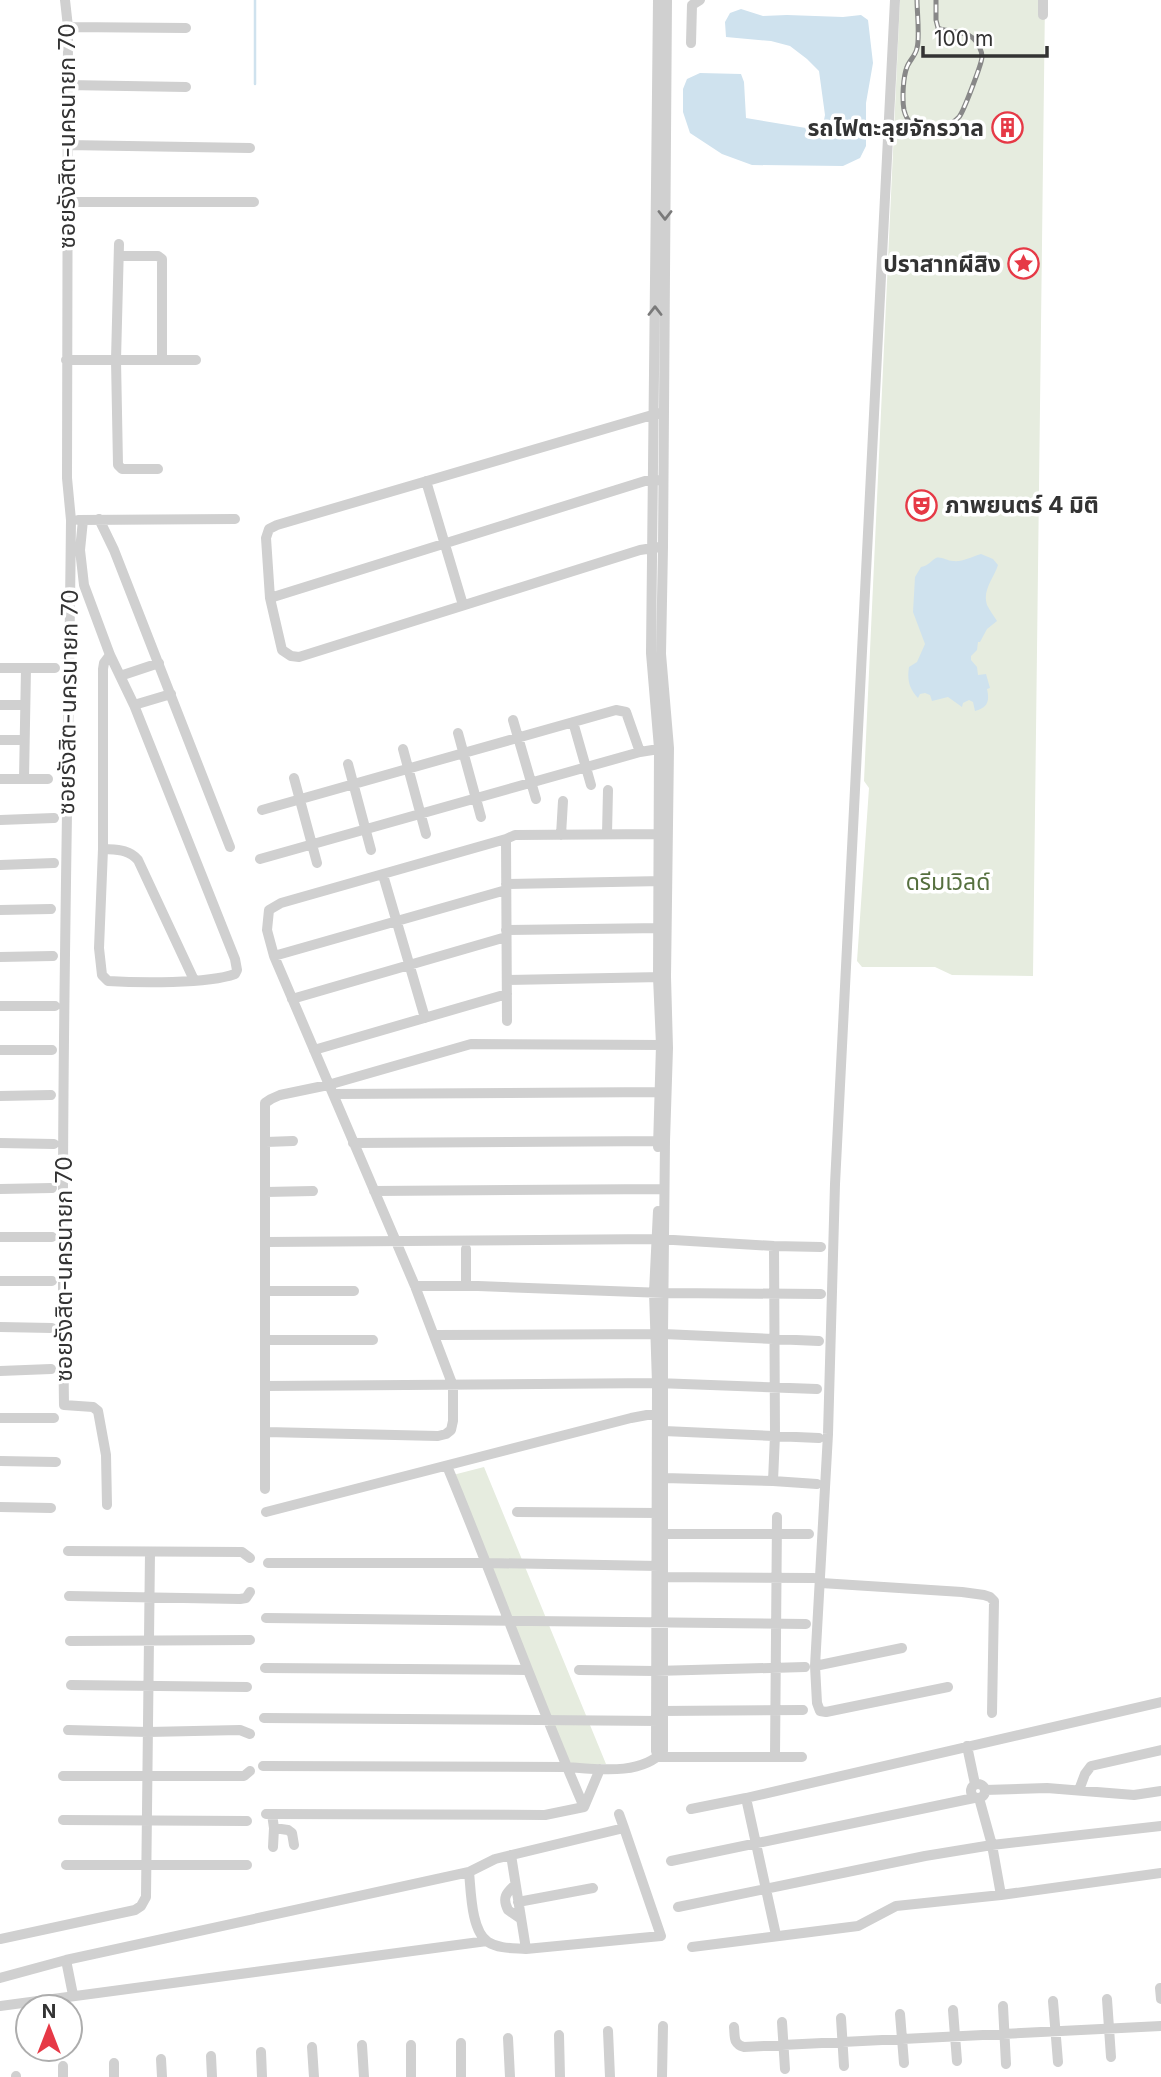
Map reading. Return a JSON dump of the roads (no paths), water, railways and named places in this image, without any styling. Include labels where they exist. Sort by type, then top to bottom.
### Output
[{"type":"street","name":"ซอยรังสิต-นครนายก 70","points":[[65,0],[68,27],[67,478],[71,520],[64,987],[64,1405],[93,1407],[98,1411],[106,1455],[107,1505]]},
{"type":"street","points":[[657,0],[662,34]]},
{"type":"street","points":[[658,1757],[661,1141],[668,1047],[662,977],[664,748],[651,653],[658,547],[662,34],[667,0]]},
{"type":"street","points":[[691,43],[692,5],[700,0]]},
{"type":"street","points":[[895,0],[836,1157],[828,1434],[810,1666],[817,1703],[820,1711],[826,1712],[948,1687]]},
{"type":"street","points":[[1043,0],[1043,15]]},
{"type":"street","points":[[68,27],[186,28]]},
{"type":"street","points":[[67,85],[186,88]]},
{"type":"street","points":[[67,145],[250,148]]},
{"type":"street","points":[[66,202],[254,202]]},
{"type":"street","points":[[119,244],[116,360],[118,465],[122,470],[158,469]]},
{"type":"street","points":[[119,257],[158,256],[162,259],[162,360]]},
{"type":"street","points":[[66,360],[196,360]]},
{"type":"street","points":[[658,547],[299,657],[291,656],[282,650],[270,598],[266,538],[269,529],[659,413]]},
{"type":"street","points":[[270,598],[645,481],[659,480]]},
{"type":"street","points":[[426,481],[463,605]]},
{"type":"street","points":[[99,519],[114,550],[230,847]]},
{"type":"street","points":[[71,520],[235,519]]},
{"type":"street","points":[[83,520],[80,550],[83,577],[110,655],[134,705],[237,964],[235,974],[194,980],[121,982],[108,981],[102,975],[99,948],[103,849],[103,669],[110,655]]},
{"type":"street","points":[[120,676],[159,663]]},
{"type":"street","points":[[0,668],[55,668]]},
{"type":"street","points":[[23,779],[26,668]]},
{"type":"street","points":[[134,705],[171,694]]},
{"type":"street","points":[[0,705],[25,705]]},
{"type":"street","points":[[262,810],[616,710],[626,712],[640,752]]},
{"type":"street","points":[[513,720],[536,799]]},
{"type":"street","points":[[573,722],[591,785]]},
{"type":"street","points":[[458,733],[481,817]]},
{"type":"street","points":[[0,740],[24,740]]},
{"type":"street","points":[[260,859],[640,752],[664,748]]},
{"type":"street","points":[[403,749],[426,834]]},
{"type":"street","points":[[348,764],[371,850]]},
{"type":"street","points":[[293,778],[317,863]]},
{"type":"street","points":[[0,779],[48,779]]},
{"type":"street","points":[[607,834],[608,790]]},
{"type":"street","points":[[561,835],[563,800]]},
{"type":"street","points":[[0,820],[54,818]]},
{"type":"street","points":[[266,1432],[438,1436],[451,1430],[453,1421],[453,1385],[435,1335],[274,956],[267,930],[269,910],[274,906],[515,835],[663,834]]},
{"type":"street","points":[[506,839],[507,1021]]},
{"type":"street","points":[[103,849],[125,851],[138,860],[194,980]]},
{"type":"street","points":[[0,864],[54,863]]},
{"type":"street","points":[[383,875],[425,1017]]},
{"type":"street","points":[[274,956],[506,887],[663,881]]},
{"type":"street","points":[[0,910],[51,909]]},
{"type":"street","points":[[292,999],[410,965],[506,933],[662,928]]},
{"type":"street","points":[[0,957],[53,956]]},
{"type":"street","points":[[507,980],[662,977]]},
{"type":"street","points":[[314,1050],[507,994]]},
{"type":"street","points":[[0,1006],[55,1006]]},
{"type":"street","points":[[330,1090],[471,1044],[668,1047]]},
{"type":"street","points":[[0,1050],[52,1050]]},
{"type":"street","points":[[265,1489],[265,1103],[280,1095],[330,1090],[663,1092]]},
{"type":"street","points":[[0,1096],[51,1095]]},
{"type":"street","points":[[266,1142],[293,1141]]},
{"type":"street","points":[[353,1143],[661,1141]]},
{"type":"street","points":[[0,1143],[54,1144]]},
{"type":"street","points":[[0,1189],[52,1188]]},
{"type":"street","points":[[373,1191],[661,1188]]},
{"type":"street","points":[[266,1192],[313,1191]]},
{"type":"street","points":[[0,1237],[52,1237]]},
{"type":"street","points":[[266,1242],[661,1240],[821,1247]]},
{"type":"street","points":[[773,1481],[774,1247]]},
{"type":"street","points":[[466,1249],[466,1286]]},
{"type":"street","points":[[0,1281],[52,1281]]},
{"type":"street","points":[[415,1286],[659,1293],[821,1294]]},
{"type":"street","points":[[266,1291],[354,1291]]},
{"type":"street","points":[[0,1327],[52,1328]]},
{"type":"street","points":[[435,1335],[659,1334],[819,1341]]},
{"type":"street","points":[[265,1340],[373,1340]]},
{"type":"street","points":[[0,1371],[51,1369]]},
{"type":"street","points":[[266,1386],[660,1384],[817,1389]]},
{"type":"street","points":[[660,1415],[664,1431],[664,1478],[660,1513]]},
{"type":"street","points":[[266,1513],[631,1418],[660,1415]]},
{"type":"street","points":[[0,1418],[54,1418]]},
{"type":"street","points":[[664,1431],[819,1438]]},
{"type":"street","points":[[0,1461],[56,1462]]},
{"type":"street","points":[[447,1466],[583,1807]]},
{"type":"street","points":[[664,1478],[817,1484]]},
{"type":"street","points":[[0,1507],[51,1508]]},
{"type":"street","points":[[517,1512],[660,1513]]},
{"type":"street","points":[[775,1757],[777,1517]]},
{"type":"street","points":[[660,1534],[810,1534]]},
{"type":"street","points":[[68,1551],[242,1552],[250,1558]]},
{"type":"street","points":[[0,1939],[135,1910],[146,1897],[150,1552]]},
{"type":"street","points":[[268,1563],[487,1563],[659,1571],[777,1577],[962,1592],[990,1597],[994,1601],[992,1713]]},
{"type":"street","points":[[69,1596],[240,1599],[246,1598],[250,1592]]},
{"type":"street","points":[[266,1618],[806,1623]]},
{"type":"street","points":[[70,1641],[250,1640]]},
{"type":"street","points":[[579,1670],[659,1671],[810,1666],[902,1648]]},
{"type":"street","points":[[265,1668],[527,1670]]},
{"type":"street","points":[[71,1685],[247,1687]]},
{"type":"street","points":[[691,1810],[1161,1702]]},
{"type":"street","points":[[264,1718],[548,1720],[803,1710]]},
{"type":"street","points":[[68,1730],[240,1730],[250,1734]]},
{"type":"street","points":[[967,1746],[975,1784],[983,1786],[979,1796],[1001,1895]]},
{"type":"street","points":[[1079,1790],[1091,1766],[1161,1750]]},
{"type":"street","points":[[263,1766],[600,1769],[642,1766],[658,1757],[802,1757]]},
{"type":"street","points":[[583,1807],[600,1769]]},
{"type":"street","points":[[63,1776],[244,1776],[250,1771]]},
{"type":"street","points":[[671,1861],[979,1796],[1047,1788],[1134,1795],[1161,1791]]},
{"type":"street","points":[[746,1798],[776,1935]]},
{"type":"street","points":[[273,1847],[274,1828],[269,1814],[545,1815],[583,1807]]},
{"type":"street","points":[[84,1994],[487,1941],[505,1948],[526,1949],[661,1936],[619,1814]]},
{"type":"street","points":[[63,1820],[247,1821]]},
{"type":"street","points":[[678,1907],[898,1861],[992,1845],[1161,1826]]},
{"type":"street","points":[[274,1828],[292,1833],[294,1845]]},
{"type":"street","points":[[0,1978],[66,1960],[469,1872],[495,1858],[624,1828]]},
{"type":"street","points":[[511,1855],[526,1949]]},
{"type":"street","points":[[65,1865],[247,1865]]},
{"type":"street","points":[[469,1872],[474,1917],[487,1941]]},
{"type":"street","points":[[692,1947],[858,1926],[896,1906],[1001,1895],[1161,1872]]},
{"type":"street","points":[[516,1885],[504,1898],[508,1910],[521,1919]]},
{"type":"street","points":[[518,1902],[593,1888]]},
{"type":"street","points":[[66,1960],[73,1993]]},
{"type":"street","points":[[1107,1999],[1111,2057]]},
{"type":"street","points":[[1053,2001],[1058,2062]]},
{"type":"street","points":[[1003,2006],[1006,2064]]},
{"type":"street","points":[[953,2010],[957,2061]]},
{"type":"street","points":[[900,2014],[904,2063]]},
{"type":"street","points":[[841,2018],[844,2066]]},
{"type":"street","points":[[782,2022],[785,2069]]},
{"type":"street","points":[[662,2077],[663,2026]]},
{"type":"street","points":[[734,2027],[735,2042],[744,2047],[1161,2026]]},
{"type":"street","points":[[608,2031],[610,2077]]},
{"type":"street","points":[[559,2035],[560,2077]]},
{"type":"street","points":[[508,2038],[510,2077]]},
{"type":"street","points":[[461,2043],[461,2077]]},
{"type":"street","points":[[362,2045],[364,2077]]},
{"type":"street","points":[[411,2045],[411,2077]]},
{"type":"street","points":[[312,2047],[314,2077]]},
{"type":"street","points":[[261,2052],[262,2077]]},
{"type":"street","points":[[211,2056],[212,2077]]},
{"type":"street","points":[[161,2059],[162,2077]]},
{"type":"street","points":[[114,2063],[114,2077]]},
{"type":"street","points":[[63,2066],[63,2077]]},
{"type":"water","points":[[741,9],[763,16],[861,15],[868,20],[873,63],[866,103],[866,146],[860,158],[843,166],[752,165],[722,154],[690,133],[683,112],[683,89],[687,79],[700,73],[741,74],[746,118],[812,129],[823,125],[825,115],[819,71],[807,59],[790,46],[771,41],[726,37],[725,22],[730,13]]},
{"type":"water","points":[[981,554],[993,559],[998,565],[987,589],[986,600],[997,621],[987,629],[978,642],[977,650],[971,656],[978,675],[986,674],[990,688],[987,689],[987,704],[975,711],[973,702],[969,700],[963,703],[962,707],[948,697],[932,701],[930,695],[925,693],[918,698],[909,684],[908,676],[909,667],[917,662],[925,644],[913,612],[915,577],[921,567],[936,558],[957,561]]},
{"type":"waterway","points":[[255,0],[255,84]]},
{"type":"railway","points":[[917,0],[918,44],[906,71],[903,105],[907,119],[920,129],[928,130],[945,127],[959,117],[982,57],[978,44],[969,35],[938,28],[936,0]]},
{"type":"place","name":"รถไฟตะลุยจักรวาล","points":[[1007,128]]},
{"type":"place","name":"ปราสาทผีสิง","points":[[1024,264]]},
{"type":"place","name":"ภาพยนตร์ 4 มิติ","points":[[922,505]]},
{"type":"park label","name":"ดรีมเวิลด์","points":[[948,882]]}]
